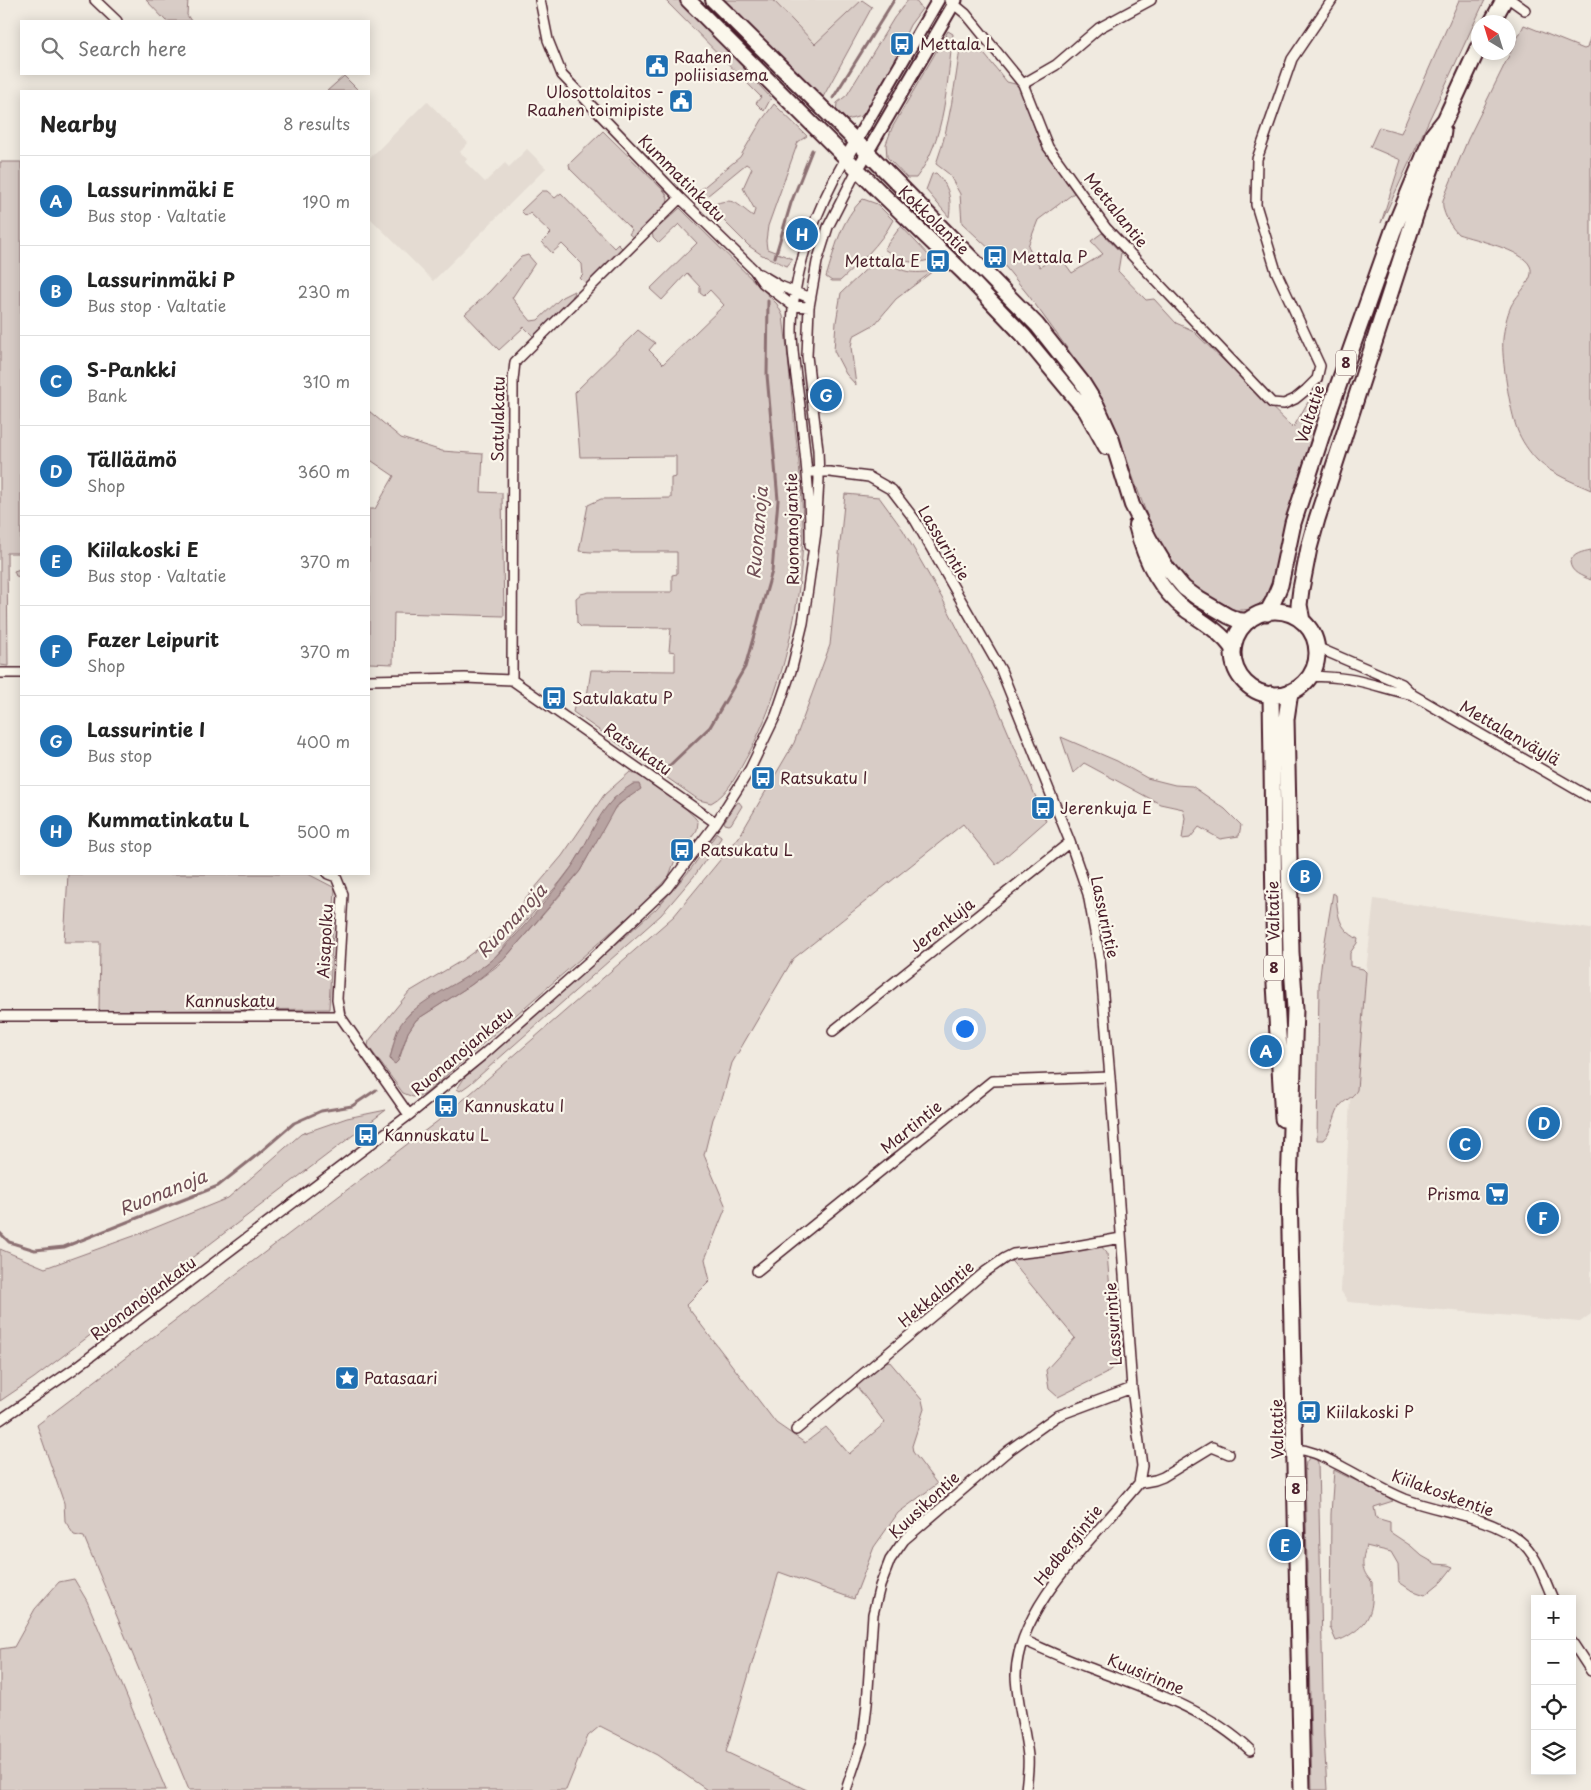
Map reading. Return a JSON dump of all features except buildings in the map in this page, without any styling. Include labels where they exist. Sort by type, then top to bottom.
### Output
[{"type":"highway","points":[[1496,15],[1504,0]]},
{"type":"highway","name":"Valtatie","points":[[1267,613],[1280,585],[1287,545],[1299,502],[1367,303],[1415,176],[1433,135],[1445,120],[1472,60]]},
{"type":"highway","name":"Valtatie","points":[[1302,621],[1299,604],[1301,589],[1315,526],[1425,185],[1442,138],[1445,120]]},
{"type":"highway","points":[[1302,621],[1277,612],[1257,615],[1249,621],[1237,635],[1233,648],[1234,663],[1240,676],[1250,687],[1262,693],[1290,692],[1301,686],[1310,676],[1316,664],[1316,648]]},
{"type":"highway","name":"8","points":[[1302,621],[1314,638],[1316,648]]},
{"type":"highway","name":"Valtatie","points":[[1290,692],[1287,728],[1291,952],[1295,1009],[1289,1188],[1302,1790]]},
{"type":"highway","name":"Valtatie","points":[[1271,694],[1275,984],[1281,1096],[1289,1188]]},
{"type":"main road","name":"Kokkolantie","points":[[688,0],[857,170],[963,272],[1029,342],[1086,411],[1101,435],[1126,488]]},
{"type":"main road","name":"Kokkolantie","points":[[713,0],[868,152],[1037,325],[1068,362],[1106,423],[1149,566],[1173,599],[1218,631],[1233,648]]},
{"type":"main road","name":"Kokkolantie","points":[[1132,505],[1167,568],[1184,588],[1228,616],[1237,620],[1249,621]]},
{"type":"street","points":[[94,0],[115,20]]},
{"type":"street","name":"Kummatinkatu","points":[[540,0],[548,40],[562,75],[680,198],[754,270],[763,282],[794,306]]},
{"type":"street","points":[[846,158],[938,0]]},
{"type":"street","points":[[1023,84],[1056,65],[1099,28],[1150,0]]},
{"type":"street","name":"Mettalantie","points":[[953,1],[983,33],[1023,84],[1048,147],[1106,228],[1272,403],[1284,404],[1295,399],[1317,379],[1320,366],[1276,270],[1256,205],[1257,159],[1292,59],[1332,0]]},
{"type":"street","points":[[1511,0],[1526,10]]},
{"type":"street","points":[[857,170],[953,1]]},
{"type":"street","name":"Ruonanojantie","points":[[808,594],[810,540],[807,472],[794,360],[792,330],[794,306],[805,251],[832,182],[846,158]]},
{"type":"street","name":"Ruonanojantie","points":[[808,594],[816,532],[819,472],[807,356],[810,302],[817,262],[828,226],[857,170]]},
{"type":"street","name":"Satulakatu","points":[[512,680],[513,390],[515,362],[680,198]]},
{"type":"street","name":"Kummatinkatu","points":[[754,270],[810,302]]},
{"type":"street","points":[[794,306],[810,302]]},
{"type":"street","name":"Lassurintie","points":[[807,472],[869,477],[892,490],[916,520],[1001,670],[1070,842],[1088,894],[1097,938],[1110,1077],[1132,1388],[1142,1466],[1138,1483]]},
{"type":"street","name":"Ruonanojankatu","points":[[0,1420],[74,1369],[409,1115],[528,1016],[667,888],[716,823],[750,769],[776,714],[792,668],[808,594]]},
{"type":"street","name":"Mettalanväylä","points":[[1316,648],[1402,684],[1413,694],[1591,798]]},
{"type":"street","points":[[0,673],[20,673]]},
{"type":"street","name":"Mettalanväylä","points":[[1310,676],[1336,677],[1413,694]]},
{"type":"street","points":[[370,680],[465,678],[512,680]]},
{"type":"street","name":"Ratsukatu","points":[[512,680],[716,823]]},
{"type":"street","name":"Jerenkuja","points":[[833,1031],[1070,842]]},
{"type":"street","name":"Aisapolku","points":[[331,875],[336,877],[343,894],[337,999],[340,1016]]},
{"type":"street","name":"Kannuskatu","points":[[0,1016],[340,1016]]},
{"type":"street","points":[[340,1016],[409,1115]]},
{"type":"street","name":"Martintie","points":[[757,1272],[992,1080],[1110,1077]]},
{"type":"street","name":"Hekkalantie","points":[[796,1430],[985,1272],[1005,1258],[1013,1254],[1060,1249],[1121,1238]]},
{"type":"street","name":"Kuusikontie","points":[[846,1790],[863,1739],[873,1614],[880,1586],[890,1560],[904,1540],[1008,1451],[1057,1416],[1132,1388]]},
{"type":"street","points":[[1138,1483],[1163,1477],[1212,1447],[1229,1454]]},
{"type":"street","name":"Kiilakoskentie","points":[[1295,1450],[1306,1450],[1322,1455],[1404,1498],[1467,1516],[1509,1534],[1520,1541],[1531,1554],[1551,1595]]},
{"type":"street","name":"Hedbergintie","points":[[1026,1790],[1028,1757],[1017,1694],[1016,1674],[1023,1640],[1043,1601],[1069,1563],[1138,1483]]},
{"type":"street","name":"Kuusirinne","points":[[1023,1640],[1182,1704],[1236,1736],[1250,1750]]},
{"type":"street","points":[[1576,1648],[1591,1671]]},
{"type":"shaded area","points":[[146,0],[188,0],[187,15],[190,20],[165,20]]},
{"type":"shaded area","points":[[665,0],[681,0],[771,98],[764,111],[756,103],[761,97]]},
{"type":"shaded area","points":[[721,0],[773,0],[815,44],[862,0],[872,7],[822,99]]},
{"type":"shaded area","points":[[767,0],[863,0],[813,47]]},
{"type":"shaded area","points":[[908,0],[915,0],[922,9],[910,25],[896,54],[893,67],[871,107],[861,116],[847,120],[836,113],[837,103],[847,95],[894,18]]},
{"type":"shaded area","points":[[1459,0],[1485,0],[1478,15],[1471,15],[1471,30],[1381,223],[1401,160],[1370,147],[1379,127],[1401,133]]},
{"type":"shaded area","points":[[1524,25],[1584,49],[1587,48],[1591,35],[1591,490],[1556,474],[1538,461],[1523,442],[1514,420],[1505,371],[1503,339],[1510,310],[1528,281],[1531,271],[1530,266],[1525,260],[1508,250],[1458,234],[1449,223],[1443,209],[1443,200],[1468,139],[1507,60],[1516,60],[1516,41]]},
{"type":"shaded area","points":[[948,31],[953,34],[947,90],[934,146],[916,178],[907,178],[887,157],[886,144],[892,128]]},
{"type":"shaded area","points":[[961,42],[985,55],[1007,82],[1019,85],[1040,143],[1074,193],[1038,220],[1028,246],[1040,267],[1059,255],[1072,273],[1103,254],[1091,241],[1102,233],[1121,253],[1118,271],[1146,300],[1154,299],[1176,323],[1192,330],[1293,428],[1308,402],[1323,389],[1330,390],[1273,584],[1262,602],[1247,609],[1231,609],[1215,602],[1198,590],[1170,561],[1152,529],[1111,417],[1083,370],[1029,296],[995,254],[962,223],[960,194],[949,174],[936,164],[948,119]]},
{"type":"shaded area","points":[[344,76],[358,90],[328,90]]},
{"type":"shaded area","points":[[427,101],[468,143],[460,152],[467,159],[465,162],[485,182],[505,163],[509,167],[527,149],[546,168],[433,281],[370,218],[370,158]]},
{"type":"shaded area","points":[[774,104],[807,136],[798,142],[768,226],[767,249],[793,259],[787,266],[762,255],[749,246],[714,211],[712,205],[731,201],[753,216],[755,210],[743,188],[752,168],[746,164],[707,196],[700,198],[699,191],[740,157]]},
{"type":"shaded area","points":[[603,131],[665,192],[668,198],[667,205],[634,238],[629,234],[632,230],[570,169],[569,164]]},
{"type":"shaded area","points":[[0,162],[20,162],[20,553],[7,553],[8,666],[0,665]]},
{"type":"shaded area","points":[[936,173],[949,193],[949,217],[926,190],[932,174]]},
{"type":"shaded area","points":[[542,191],[547,191],[555,198],[561,193],[614,248],[618,244],[623,249],[586,284],[580,278],[583,275],[582,264],[562,244],[552,253],[542,242],[551,233],[530,213],[526,216],[521,211]]},
{"type":"shaded area","points":[[863,199],[877,204],[893,220],[876,245],[862,260],[840,281],[832,281],[826,277],[836,245],[849,216]]},
{"type":"shaded area","points":[[680,208],[777,304],[783,316],[799,460],[802,509],[803,541],[800,581],[791,631],[778,683],[760,731],[749,753],[728,788],[711,803],[699,800],[573,712],[575,703],[586,703],[591,670],[675,671],[675,652],[669,651],[671,628],[581,627],[577,623],[576,598],[581,594],[589,592],[672,592],[672,575],[677,574],[677,552],[579,551],[588,505],[601,499],[671,498],[671,478],[676,477],[676,456],[580,457],[575,392],[638,330],[655,343],[649,350],[663,364],[724,305],[710,290],[704,296],[700,293],[700,287],[687,273],[662,300],[650,289],[697,243],[679,224],[659,243],[653,237],[652,233]]},
{"type":"shaded area","points":[[901,226],[932,259],[918,262],[906,261],[884,249]]},
{"type":"shaded area","points":[[528,255],[535,263],[512,298],[531,321],[538,320],[562,297],[574,291],[572,300],[534,337],[524,327],[499,350],[465,314],[489,292],[521,257]]},
{"type":"shaded area","points":[[880,256],[904,271],[933,271],[896,299],[875,324],[853,336],[851,347],[856,385],[846,374],[834,351],[841,293]]},
{"type":"shaded area","points":[[370,412],[401,438],[442,451],[483,454],[481,492],[502,493],[504,616],[394,613],[393,664],[370,663],[370,509],[375,509],[394,476],[370,460]]},
{"type":"shaded area","points":[[845,494],[879,497],[903,530],[942,598],[997,706],[1046,821],[996,865],[963,824],[793,959],[732,1063],[723,1096],[713,1119],[704,1155],[726,1207],[705,1259],[710,1281],[686,1305],[776,1423],[805,1443],[826,1427],[849,1454],[885,1423],[854,1383],[874,1367],[889,1361],[922,1400],[924,1409],[912,1446],[913,1452],[937,1484],[898,1513],[874,1547],[854,1599],[779,1572],[726,1752],[807,1790],[707,1790],[657,1755],[600,1726],[588,1736],[566,1790],[189,1790],[84,1537],[74,1535],[65,1521],[64,1503],[37,1425],[447,1114],[674,916],[739,837],[794,743],[830,645]]},
{"type":"shaded area","points":[[1591,550],[1591,580],[1572,569],[1570,562],[1581,552]]},
{"type":"shaded area","points":[[20,569],[20,577],[16,576],[14,571]]},
{"type":"shaded area","points":[[1061,737],[1117,761],[1147,778],[1175,785],[1192,786],[1225,809],[1241,825],[1239,836],[1220,839],[1199,827],[1190,838],[1182,839],[1185,818],[1183,809],[1160,804],[1084,763],[1073,773]]},
{"type":"shaded area","points":[[630,772],[655,786],[687,810],[698,822],[697,830],[675,860],[669,876],[642,905],[424,1095],[413,1097],[403,1093],[368,1046],[369,1041],[409,992],[461,961],[479,948],[506,922],[562,856],[604,795]],"holes":[[[633,784],[622,802],[612,811],[580,871],[500,964],[416,1020],[408,1032],[400,1057],[390,1060],[402,1023],[410,1013],[495,957],[573,865],[613,799]]]},
{"type":"shaded area","points":[[633,784],[639,784],[641,789],[616,806],[580,871],[506,957],[471,985],[416,1020],[408,1032],[398,1061],[395,1064],[391,1061],[390,1058],[398,1029],[406,1018],[430,998],[489,962],[500,952],[555,890],[579,856],[603,812],[611,802]]},
{"type":"shaded area","points":[[739,802],[742,806],[731,824],[725,824],[724,822]]},
{"type":"shaded area","points":[[717,833],[721,838],[695,875],[661,915],[470,1084],[460,1091],[457,1089],[465,1077],[656,909],[690,870]]},
{"type":"shaded area","points":[[68,875],[310,875],[335,888],[329,1009],[99,1011],[100,942],[64,942]]},
{"type":"shaded area","points":[[1333,893],[1336,895],[1340,921],[1351,935],[1358,939],[1350,953],[1350,966],[1363,969],[1366,972],[1357,1090],[1339,1107],[1331,1128],[1323,1140],[1317,1140],[1319,985]]},
{"type":"shaded area","points":[[1374,899],[1591,929],[1591,1314],[1580,1322],[1348,1302],[1341,1291],[1350,1098],[1357,1090]]},
{"type":"shaded area","points":[[386,1110],[34,1378],[0,1401],[0,1249],[45,1268],[142,1233],[228,1198],[301,1134],[347,1118]]},
{"type":"shaded area","points":[[1100,1245],[1107,1253],[1116,1365],[1105,1374],[1058,1397],[1049,1389],[1046,1370],[1075,1338],[1008,1257]]},
{"type":"shaded area","points":[[1311,1456],[1315,1456],[1318,1463],[1324,1736],[1327,1790],[1312,1790],[1305,1469],[1306,1462]]},
{"type":"shaded area","points":[[1334,1470],[1372,1488],[1393,1501],[1374,1507],[1376,1518],[1390,1522],[1390,1532],[1422,1556],[1436,1564],[1453,1567],[1442,1581],[1425,1595],[1411,1590],[1399,1582],[1398,1564],[1391,1552],[1366,1546],[1363,1565],[1365,1574],[1372,1582],[1372,1604],[1365,1622],[1354,1632],[1336,1641],[1330,1627],[1331,1514]]},
{"type":"shaded area","points":[[74,1579],[87,1601],[166,1790],[0,1790],[0,1649],[14,1647],[35,1609],[59,1582]]},
{"type":"waterway","name":"Ruonanoja","points":[[833,98],[894,0]]},
{"type":"waterway","name":"Ruonanoja","points":[[775,257],[791,203],[812,150]]},
{"type":"waterway","name":"Ruonanoja","points":[[668,767],[710,727],[745,667],[772,571],[778,500],[767,375],[768,301]]},
{"type":"waterway","name":"Ruonanoja","points":[[0,1233],[9,1242],[35,1250],[64,1247],[218,1186],[294,1123],[321,1111],[352,1106],[376,1090]]},
{"type":"place","name":"Mettala L","points":[[902,44]]},
{"type":"place","name":"Raahen poliisiasema","points":[[657,66]]},
{"type":"place","name":"Ulosottolaitos - Raahen toimipiste","points":[[681,101]]},
{"type":"place","name":"Kummatinkatu L","points":[[802,234]]},
{"type":"place","name":"Mettala P","points":[[995,257]]},
{"type":"place","name":"Mettala E","points":[[938,261]]},
{"type":"place","name":"Lassurintie I","points":[[826,395]]},
{"type":"place","name":"Satulakatu P","points":[[554,698]]},
{"type":"place","name":"Ratsukatu I","points":[[763,778]]},
{"type":"place","name":"Jerenkuja E","points":[[1043,808]]},
{"type":"place","name":"Ratsukatu L","points":[[682,850]]},
{"type":"place","name":"Lassurinmäki P","points":[[1305,876]]},
{"type":"place","name":"Lassurinmäki E","points":[[1266,1051]]},
{"type":"place","name":"Kannuskatu I","points":[[446,1106]]},
{"type":"place","name":"Tälläämö","points":[[1544,1123]]},
{"type":"place","name":"Kannuskatu L","points":[[366,1135]]},
{"type":"place","name":"S-Pankki","points":[[1465,1144]]},
{"type":"place","name":"Prisma","points":[[1497,1194]]},
{"type":"place","name":"Fazer Leipurit","points":[[1543,1218]]},
{"type":"place","name":"Patasaari","points":[[347,1378]]},
{"type":"place","name":"Kiilakoski P","points":[[1309,1412]]},
{"type":"place","name":"Kiilakoski E","points":[[1285,1545]]}]
